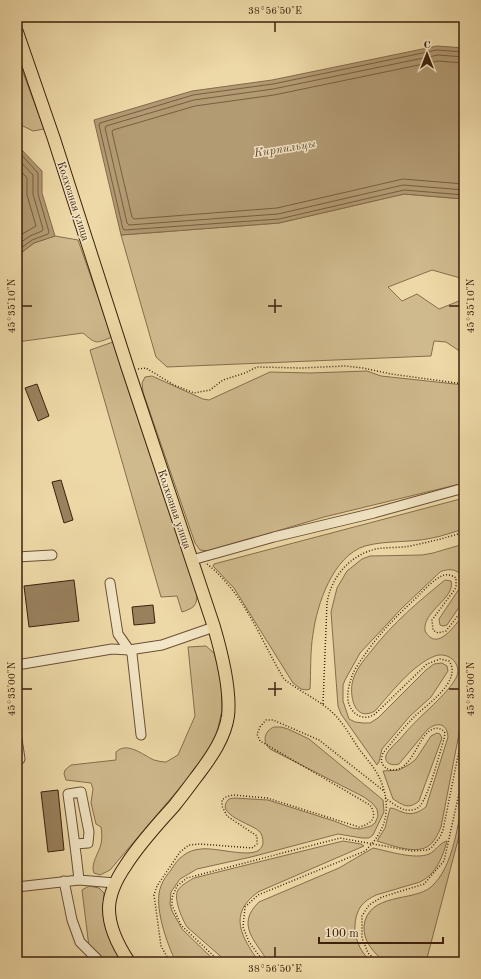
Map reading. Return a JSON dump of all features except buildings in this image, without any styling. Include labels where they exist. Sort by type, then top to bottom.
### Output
[{"type":"main road","name":"Колхозная улица","points":[[17,32],[54,139],[128,369],[196,559],[222,654],[228,700],[228,716],[223,734],[213,754],[175,805],[136,848],[115,882],[110,898],[109,909],[112,927],[120,948],[129,962]]},
{"type":"lane","points":[[196,559],[274,537],[374,513],[464,488]]},
{"type":"lane","points":[[17,557],[52,555]]},
{"type":"lane","points":[[110,583],[118,634],[132,654],[141,735]]},
{"type":"lane","points":[[17,665],[112,649],[129,650],[162,645],[214,627]]},
{"type":"lane","points":[[17,739],[20,759]]},
{"type":"lane","points":[[75,844],[88,843],[89,832],[82,792],[68,794],[79,880]]},
{"type":"lane","points":[[17,887],[79,880],[115,882]]},
{"type":"lane","points":[[64,881],[72,920],[80,942],[100,962]]},
{"type":"path","points":[[128,369],[146,368],[174,385],[194,392],[210,390],[223,380],[245,373],[257,367],[301,368],[345,366],[464,384]]},
{"type":"path","points":[[323,704],[328,594],[332,584],[347,564],[356,558],[375,550],[427,543],[464,532]]},
{"type":"path","points":[[196,559],[216,571],[244,604],[284,680],[323,704],[340,721],[379,778],[384,791],[386,808],[385,821],[381,831],[373,843],[365,851],[258,895],[245,907],[243,927],[249,942],[264,962]]},
{"type":"path","points":[[385,798],[404,810],[416,810],[426,796],[444,739],[444,730],[437,728],[430,731],[408,762],[398,769],[391,770],[386,768],[382,764],[381,759],[383,753],[414,717],[438,696],[446,686],[451,677],[452,667],[449,661],[440,659],[427,664],[376,714],[367,718],[356,714],[349,703],[348,694],[352,675],[373,643],[389,624],[430,585],[444,575],[449,575],[456,578],[456,586],[432,620],[433,630],[438,633],[446,631],[464,608]]},
{"type":"path","points":[[170,962],[161,946],[154,895],[157,886],[180,852],[189,845],[200,844],[252,848],[257,844],[257,836],[227,816],[222,806],[222,800],[226,797],[267,798],[359,827],[370,823],[373,820],[374,813],[370,805],[260,741],[257,734],[260,727],[266,720],[273,720],[319,740],[384,791]]},
{"type":"path","points":[[220,962],[181,926],[172,905],[172,898],[177,886],[187,878],[337,838],[373,843],[418,852],[428,850],[440,837],[443,830],[464,726]]},
{"type":"path","points":[[378,962],[368,953],[362,938],[362,916],[369,905],[382,897],[424,884],[444,861],[464,771]]},
{"type":"shaded area","points":[[17,56],[44,129],[33,131],[17,123]]},
{"type":"shaded area","points":[[404,194],[464,199],[464,279],[432,270],[388,287],[402,301],[417,294],[439,309],[464,299],[464,354],[446,342],[434,341],[431,356],[167,367],[156,357],[121,235],[279,223]]},
{"type":"shaded area","points":[[55,236],[78,240],[112,337],[96,342],[83,333],[17,342],[17,256],[34,243]]},
{"type":"shaded area","points":[[113,342],[197,593],[194,606],[182,612],[177,596],[161,597],[90,350]]},
{"type":"shaded area","points":[[367,371],[381,376],[464,385],[464,483],[324,517],[210,551],[200,550],[195,543],[143,392],[142,383],[145,377],[152,376],[203,399],[209,400],[270,372],[310,373]]},
{"type":"shaded area","points":[[464,498],[464,529],[424,540],[382,543],[365,546],[354,551],[344,560],[328,582],[318,609],[312,641],[310,689],[307,690],[301,689],[293,683],[234,588],[213,566],[214,564]]},
{"type":"shaded area","points":[[464,544],[464,600],[447,625],[440,625],[439,619],[463,583],[461,575],[452,570],[440,572],[402,608],[360,653],[343,685],[343,701],[349,719],[355,722],[370,723],[378,718],[426,670],[434,664],[442,663],[447,666],[448,671],[431,697],[410,716],[382,749],[377,765],[341,714],[338,706],[331,612],[337,588],[347,571],[362,559],[370,556],[422,555]]},
{"type":"shaded area","points":[[445,580],[451,581],[449,593],[428,617],[425,624],[425,631],[430,637],[435,639],[440,638],[451,630],[464,614],[464,708],[441,827],[434,841],[427,847],[415,850],[395,847],[377,841],[385,828],[390,808],[409,814],[418,812],[426,807],[448,737],[446,728],[440,725],[430,727],[399,764],[389,764],[386,760],[386,755],[447,690],[456,678],[458,668],[450,657],[440,655],[427,660],[410,672],[375,711],[368,714],[358,711],[355,707],[352,696],[352,684],[359,667],[380,640],[425,596]]},
{"type":"shaded area","points":[[206,646],[214,653],[221,677],[222,710],[215,741],[199,765],[110,870],[100,875],[94,873],[93,866],[101,844],[102,836],[101,827],[96,824],[91,803],[93,789],[91,783],[66,780],[64,774],[65,770],[71,765],[116,760],[116,752],[125,748],[130,748],[154,760],[162,762],[166,762],[178,755],[195,716],[188,647]]},
{"type":"shaded area","points":[[274,727],[288,729],[309,739],[383,800],[384,812],[373,835],[369,838],[338,834],[251,857],[197,869],[180,879],[171,892],[170,904],[172,911],[182,929],[216,962],[176,962],[165,935],[160,914],[159,894],[165,878],[180,858],[191,851],[207,849],[248,853],[259,850],[263,845],[262,836],[259,831],[235,818],[226,809],[225,804],[229,799],[268,800],[352,828],[360,829],[371,826],[375,823],[378,816],[377,809],[364,797],[270,749],[267,746],[265,737],[268,731]]},
{"type":"shaded area","points":[[437,733],[440,734],[442,738],[419,801],[409,806],[403,805],[393,799],[383,771],[399,770],[410,764],[416,759],[431,736]]},
{"type":"shaded area","points":[[464,793],[464,817],[426,962],[384,962],[370,946],[365,937],[364,926],[367,915],[382,903],[423,892],[431,887],[439,878],[445,868],[454,843]]},
{"type":"shaded area","points":[[343,841],[361,844],[364,846],[258,892],[248,901],[240,918],[240,926],[247,944],[259,962],[227,962],[187,927],[177,903],[177,894],[181,886],[194,878]]},
{"type":"shaded area","points":[[447,841],[435,870],[426,878],[420,882],[376,895],[361,906],[355,921],[356,936],[362,951],[372,962],[268,962],[250,933],[248,926],[249,918],[252,910],[259,902],[339,868],[373,848],[409,856],[423,856],[431,853],[442,843]]},
{"type":"shaded area","points":[[89,886],[99,888],[104,893],[103,912],[106,927],[123,962],[106,962],[89,947],[82,890]]},
{"type":"water","name":"Кирпильцы","points":[[437,46],[464,48],[464,199],[404,194],[279,223],[121,235],[94,120],[192,91],[272,80]]},
{"type":"water","points":[[17,145],[42,171],[42,193],[55,236],[34,243],[17,256]]}]
